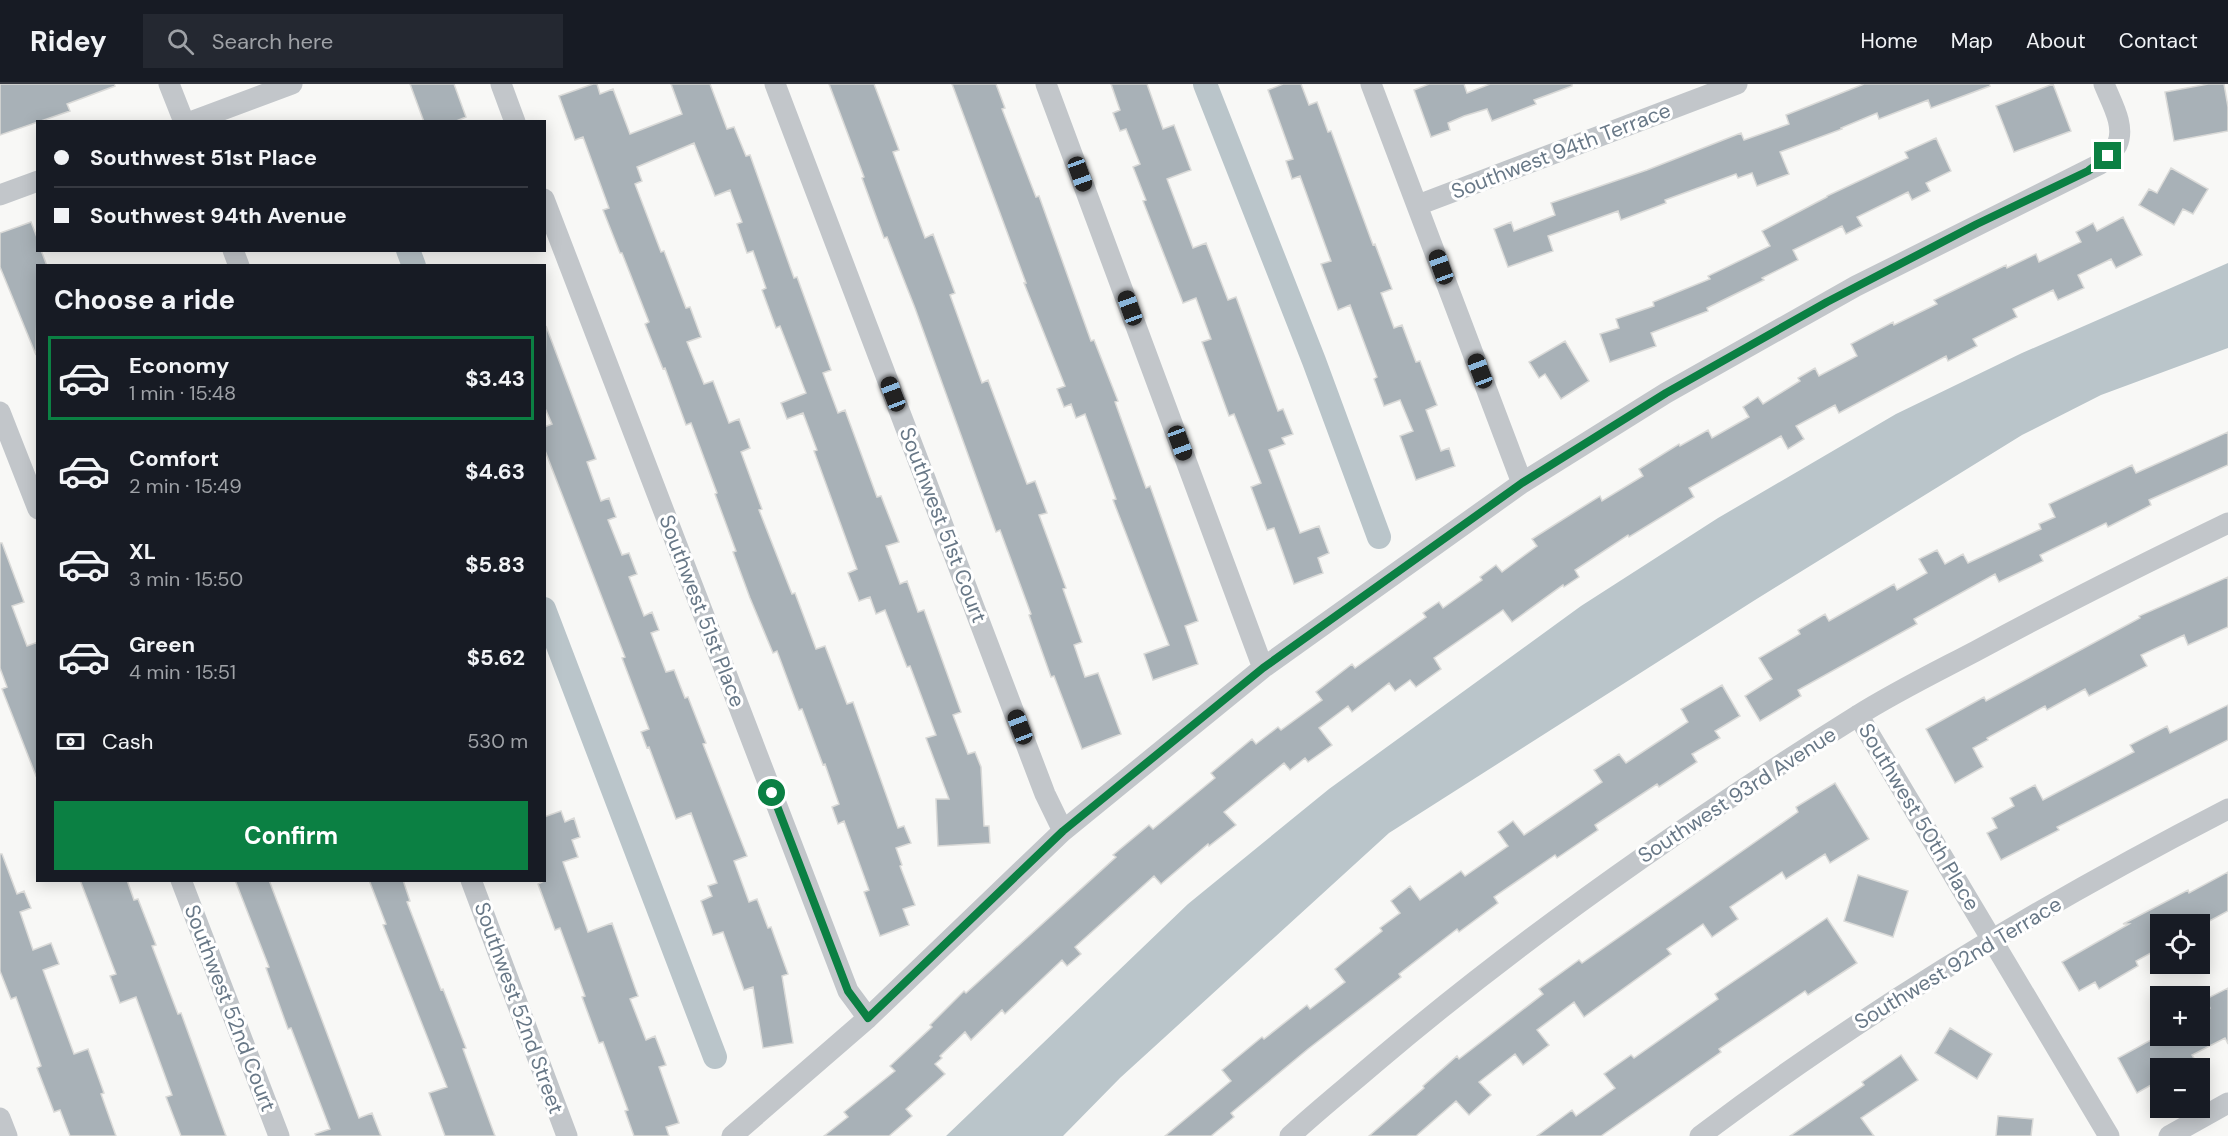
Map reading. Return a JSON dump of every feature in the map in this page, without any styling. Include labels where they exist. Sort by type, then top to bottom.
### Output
[{"type":"street","points":[[169,84],[183,120]]},
{"type":"street","points":[[195,120],[292,84]]},
{"type":"street","points":[[501,84],[514,120]]},
{"type":"street","name":"Southwest 51st Court","points":[[775,84],[1045,794],[1063,831]]},
{"type":"street","points":[[1046,84],[1263,668]]},
{"type":"street","points":[[1371,84],[1522,483]]},
{"type":"street","name":"Southwest 94th Terrace","points":[[1418,205],[1737,84]]},
{"type":"street","points":[[732,1136],[868,1018],[1063,831],[1263,668],[1522,483],[1666,393],[1789,323],[1967,229],[2100,164],[2116,147],[2119,136],[2119,125],[2104,84]]},
{"type":"street","points":[[0,195],[36,182]]},
{"type":"street","name":"Southwest 51st Place","points":[[546,204],[848,991],[868,1018]]},
{"type":"street","points":[[0,412],[36,504]]},
{"type":"street","name":"Southwest 93rd Avenue","points":[[1290,1136],[1418,1026],[1556,919],[1670,838],[1858,715],[2022,626],[2228,523]]},
{"type":"street","name":"Southwest 50th Place","points":[[1858,715],[2109,1136]]},
{"type":"street","name":"Southwest 92nd Terrace","points":[[1700,1136],[1782,1074],[1866,1017],[1992,940],[2138,856],[2228,809]]},
{"type":"street","name":"Southwest 52nd Court","points":[[182,882],[279,1136]]},
{"type":"street","name":"Southwest 52nd Street","points":[[472,882],[567,1136]]},
{"type":"street","points":[[2169,1136],[2228,1103]]},
{"type":"street","points":[[0,1118],[7,1136]]},
{"type":"shaded area","points":[[2228,263],[2228,348],[2101,395],[2022,435],[1755,600],[1389,833],[1120,1078],[1063,1136],[946,1136],[1188,904],[1329,789],[1581,606],[1718,518],[1896,414],[2022,353]]},
{"type":"building","points":[[0,84],[114,84],[115,86],[67,104],[70,111],[44,120],[36,120],[36,123],[0,135]]},
{"type":"building","points":[[410,84],[454,84],[466,117],[459,120],[423,120]]},
{"type":"building","points":[[597,84],[600,94],[613,89],[630,134],[682,114],[671,84],[710,84],[727,129],[734,127],[746,156],[750,155],[794,278],[797,277],[831,370],[823,373],[838,413],[845,410],[877,497],[881,496],[899,542],[886,546],[900,584],[907,581],[918,612],[924,610],[961,712],[953,715],[968,754],[975,752],[981,767],[984,826],[989,826],[990,843],[938,846],[936,799],[949,799],[926,738],[936,735],[910,666],[907,667],[885,610],[876,614],[870,597],[859,601],[848,573],[857,569],[814,451],[817,450],[803,413],[787,419],[781,403],[806,393],[780,326],[776,328],[762,290],[766,288],[753,251],[747,253],[737,224],[742,222],[730,190],[715,196],[694,143],[637,167],[642,181],[635,184],[661,252],[664,251],[686,308],[690,307],[701,337],[687,342],[704,384],[713,381],[729,423],[739,419],[750,448],[741,452],[762,509],[759,510],[792,594],[795,593],[816,649],[825,646],[847,704],[853,702],[898,828],[904,826],[911,843],[896,848],[902,865],[900,866],[915,905],[903,909],[909,925],[880,936],[864,892],[869,890],[844,821],[838,824],[832,807],[839,804],[825,764],[823,765],[802,709],[799,710],[777,651],[773,653],[750,598],[733,552],[736,551],[715,494],[717,493],[691,423],[686,425],[665,368],[663,369],[645,324],[649,322],[603,210],[609,208],[583,137],[575,140],[559,96]]},
{"type":"building","points":[[829,84],[874,84],[899,150],[893,152],[925,238],[933,234],[955,293],[950,295],[982,383],[988,380],[1027,484],[1035,481],[1047,513],[1039,515],[1066,588],[1063,589],[1082,642],[1074,645],[1085,677],[1098,673],[1121,734],[1082,749],[1054,676],[1051,677],[1000,530],[996,532],[915,308],[887,237],[884,238]]},
{"type":"building","points":[[952,84],[996,84],[1005,108],[1002,109],[1036,197],[1039,196],[1091,341],[1094,340],[1118,401],[1115,402],[1146,488],[1150,486],[1198,621],[1185,626],[1198,664],[1153,680],[1144,654],[1169,645],[1113,500],[1116,499],[1085,414],[1076,418],[1071,404],[1064,407],[1057,389],[1065,386],[1024,283],[1026,283]]},
{"type":"building","points":[[1111,84],[1147,84],[1163,129],[1174,125],[1191,170],[1167,179],[1193,248],[1206,243],[1228,300],[1236,297],[1278,411],[1283,409],[1293,434],[1282,438],[1285,444],[1269,450],[1300,533],[1319,526],[1329,553],[1318,558],[1323,573],[1294,584],[1274,528],[1267,530],[1251,487],[1261,483],[1234,414],[1229,416],[1202,342],[1211,339],[1196,298],[1183,303],[1143,201],[1146,200],[1133,167],[1140,164],[1126,129],[1120,131],[1113,113],[1120,110]]},
{"type":"building","points":[[1283,84],[1301,84],[1309,105],[1317,102],[1328,132],[1331,131],[1373,245],[1375,244],[1392,289],[1381,293],[1394,328],[1402,325],[1416,362],[1420,361],[1437,405],[1426,410],[1441,451],[1449,448],[1455,466],[1416,480],[1400,436],[1413,431],[1400,400],[1384,406],[1374,379],[1377,377],[1350,305],[1338,310],[1321,264],[1331,261],[1300,176],[1292,179],[1286,161],[1293,159],[1268,90]]},
{"type":"building","points":[[1429,84],[1464,84],[1467,93],[1490,84],[1572,84],[1572,86],[1534,100],[1536,104],[1492,121],[1487,109],[1464,116],[1448,123],[1450,130],[1431,137],[1414,90]]},
{"type":"building","points":[[1864,84],[1989,84],[1990,86],[1931,108],[1928,100],[1879,119],[1877,113],[1780,152],[1789,174],[1757,186],[1752,173],[1738,178],[1736,174],[1665,200],[1666,203],[1621,220],[1618,211],[1548,236],[1553,251],[1508,267],[1494,229],[1511,222],[1514,231],[1555,215],[1551,203],[1647,170],[1741,133],[1744,140],[1789,124],[1786,115]]},
{"type":"building","points":[[2053,84],[2071,131],[2014,152],[1996,106]]},
{"type":"building","points":[[2208,84],[2224,84],[2228,107],[2228,131],[2174,141],[2165,92]]},
{"type":"building","points":[[1936,138],[1951,171],[1926,183],[1930,191],[1912,200],[1908,192],[1857,217],[1862,226],[1846,234],[1842,226],[1793,250],[1798,260],[1762,278],[1764,280],[1707,308],[1708,311],[1651,333],[1656,346],[1610,362],[1600,334],[1619,328],[1616,319],[1654,306],[1653,302],[1710,279],[1708,276],[1770,246],[1762,231],[1827,196],[1908,158],[1905,152]]},
{"type":"building","points":[[2171,168],[2208,189],[2193,214],[2183,209],[2174,225],[2139,205],[2149,189],[2157,193]]},
{"type":"building","points":[[2123,217],[2142,255],[2116,268],[2111,259],[2078,275],[2084,288],[2058,300],[2053,290],[2013,309],[2017,317],[1973,339],[1977,346],[1948,361],[1946,356],[1839,413],[1835,405],[1796,426],[1804,439],[1788,449],[1781,436],[1689,488],[1694,497],[1629,537],[1628,535],[1575,570],[1579,577],[1564,587],[1563,585],[1512,622],[1503,610],[1434,658],[1441,669],[1416,687],[1410,680],[1395,691],[1389,683],[1352,712],[1348,706],[1319,728],[1332,745],[1308,762],[1305,758],[1290,770],[1284,763],[1224,812],[1236,825],[1209,846],[1208,844],[1161,884],[1154,876],[1075,947],[1081,954],[1067,966],[1062,960],[1005,1014],[1002,1010],[971,1040],[965,1032],[940,1056],[942,1058],[935,1064],[945,1074],[906,1109],[912,1116],[889,1136],[824,1136],[848,1117],[844,1112],[895,1071],[890,1066],[932,1027],[930,1025],[964,991],[966,993],[1116,857],[1113,855],[1149,825],[1153,829],[1215,778],[1211,773],[1252,739],[1256,744],[1278,727],[1281,730],[1322,700],[1316,692],[1352,664],[1355,668],[1426,617],[1423,613],[1439,602],[1443,608],[1482,580],[1480,577],[1496,565],[1502,572],[1537,546],[1532,539],[1600,496],[1602,501],[1643,476],[1639,469],[1679,444],[1680,446],[1708,430],[1712,438],[1749,417],[1743,407],[1758,397],[1763,404],[1800,381],[1798,378],[1815,368],[1819,376],[1857,356],[1851,344],[1893,322],[1894,325],[1937,304],[1934,300],[2006,265],[2007,268],[2036,254],[2039,262],[2081,242],[2076,232],[2093,223],[2097,231]]},
{"type":"building","points":[[31,222],[36,235],[36,252],[42,252],[46,264],[36,264],[36,355],[0,267],[0,233]]},
{"type":"building","points":[[546,326],[596,459],[587,462],[601,501],[609,498],[616,517],[608,520],[622,555],[629,553],[637,574],[629,577],[644,616],[652,612],[659,630],[651,633],[666,672],[674,670],[685,698],[688,697],[706,743],[703,744],[747,856],[734,861],[749,902],[757,899],[768,928],[771,927],[788,974],[782,976],[793,1043],[763,1048],[753,987],[744,990],[723,932],[713,935],[701,901],[712,896],[708,886],[717,883],[691,813],[676,819],[649,747],[647,748],[641,732],[649,729],[622,658],[625,657],[546,453],[546,426],[552,424],[546,410]]},
{"type":"building","points":[[1565,341],[1589,381],[1561,399],[1545,374],[1539,378],[1529,362]]},
{"type":"building","points":[[2228,432],[2228,465],[2149,500],[2151,505],[2108,527],[2106,523],[2040,555],[2043,561],[1999,582],[1995,574],[1914,619],[1917,624],[1798,690],[1801,696],[1760,721],[1745,696],[1772,679],[1759,658],[1800,634],[1798,630],[1825,614],[1829,621],[1894,584],[1897,590],[1927,573],[1919,559],[1937,550],[1945,564],[1963,554],[1968,563],[2041,529],[2039,524],[2055,517],[2049,504],[2132,465],[2136,473]]},
{"type":"building","points":[[0,543],[2,543],[24,602],[12,606],[27,646],[36,643],[36,776],[2,689],[7,687],[0,668]]},
{"type":"building","points":[[2228,577],[2228,627],[2188,645],[2184,635],[2141,655],[2147,666],[2089,696],[2085,689],[2047,710],[2045,706],[1987,738],[1988,740],[1973,748],[1983,767],[1955,783],[1926,729],[1984,697],[1986,701],[2140,618],[2139,616]]},
{"type":"building","points":[[1722,685],[1740,716],[1715,731],[1720,738],[1692,754],[1697,762],[1659,787],[1657,784],[1595,825],[1598,830],[1557,858],[1555,855],[1494,897],[1498,903],[1459,932],[1457,929],[1399,974],[1401,977],[1308,1049],[1231,1113],[1234,1117],[1211,1136],[1165,1136],[1231,1081],[1222,1070],[1262,1037],[1264,1039],[1307,1005],[1310,1009],[1345,982],[1335,969],[1382,931],[1380,928],[1400,913],[1391,901],[1410,886],[1420,900],[1461,871],[1465,876],[1508,846],[1498,832],[1513,821],[1524,835],[1602,782],[1594,770],[1619,754],[1626,763],[1688,722],[1681,709]]},
{"type":"building","points":[[2228,705],[2228,740],[2057,827],[2059,830],[2001,860],[1987,833],[1997,828],[1992,818],[2014,806],[2010,798],[2035,785],[2043,800],[2134,752],[2130,745],[2167,726],[2170,733]]},
{"type":"building","points":[[1835,783],[1869,839],[1830,863],[1825,854],[1786,879],[1782,872],[1730,907],[1738,919],[1712,937],[1703,924],[1667,949],[1671,954],[1584,1017],[1574,1002],[1537,1030],[1549,1045],[1523,1065],[1515,1054],[1479,1082],[1491,1095],[1469,1115],[1456,1101],[1416,1136],[1369,1136],[1457,1056],[1459,1059],[1543,994],[1539,989],[1579,960],[1582,963],[1798,812],[1796,807]]},
{"type":"building","points":[[561,811],[565,822],[574,818],[580,837],[572,840],[578,857],[563,862],[588,932],[612,923],[638,996],[630,999],[646,1040],[655,1036],[666,1065],[659,1067],[679,1123],[666,1127],[669,1136],[634,1136],[625,1111],[628,1110],[603,1042],[599,1043],[582,997],[585,996],[560,928],[555,930],[538,884],[546,882],[546,816]]},
{"type":"building","points":[[0,854],[2,854],[17,894],[24,891],[31,908],[20,912],[33,950],[51,943],[59,964],[43,970],[74,1054],[88,1049],[116,1136],[70,1136],[60,1110],[54,1112],[37,1068],[41,1066],[16,997],[11,999],[0,971]]},
{"type":"building","points":[[2228,872],[2228,911],[2210,921],[2210,914],[2150,914],[2150,953],[2136,961],[2138,966],[2099,989],[2095,982],[2079,991],[2062,962],[2129,924],[2123,924],[2188,890],[2189,893]]},
{"type":"building","points":[[1858,875],[1908,891],[1893,937],[1844,921]]},
{"type":"building","points":[[81,882],[128,882],[134,900],[138,899],[156,945],[152,946],[178,1014],[181,1013],[226,1136],[181,1136],[166,1097],[172,1095],[136,997],[120,1003],[110,976],[116,974]]},
{"type":"building","points":[[236,882],[270,882],[359,1118],[372,1113],[381,1136],[316,1136],[315,1134],[330,1129],[291,1028],[288,1029],[266,968],[269,967]]},
{"type":"building","points":[[370,882],[404,882],[410,901],[407,902],[466,1048],[463,1049],[495,1136],[445,1136],[429,1093],[447,1087],[383,925],[386,924]]},
{"type":"building","points":[[1827,918],[1857,963],[1808,995],[1805,991],[1719,1049],[1721,1052],[1601,1136],[1537,1136],[1572,1110],[1576,1116],[1615,1088],[1604,1074],[1631,1055],[1634,1058],[1718,999],[1715,994]]},
{"type":"building","points":[[2228,988],[2228,1044],[2225,1038],[2210,1046],[2210,997]]},
{"type":"building","points":[[1950,1028],[1992,1054],[1977,1079],[1935,1053]]},
{"type":"building","points":[[2150,1040],[2150,1046],[2209,1046],[2192,1055],[2194,1058],[2150,1058],[2150,1086],[2137,1093],[2118,1058]]},
{"type":"building","points":[[1901,1055],[1918,1080],[1861,1118],[1874,1136],[1790,1136],[1864,1085],[1862,1082]]},
{"type":"building","points":[[1998,1116],[2033,1119],[2031,1136],[1996,1136]]},
{"type":"waterway","points":[[1205,84],[1314,361],[1379,537]]},
{"type":"waterway","points":[[409,252],[413,264]]},
{"type":"waterway","points":[[546,614],[715,1057]]},
{"type":"route","points":[[772,793],[848,991],[868,1018],[1063,831],[1263,668],[1522,483],[1666,393],[1827,302],[1977,224],[2088,171],[2108,156]]}]
